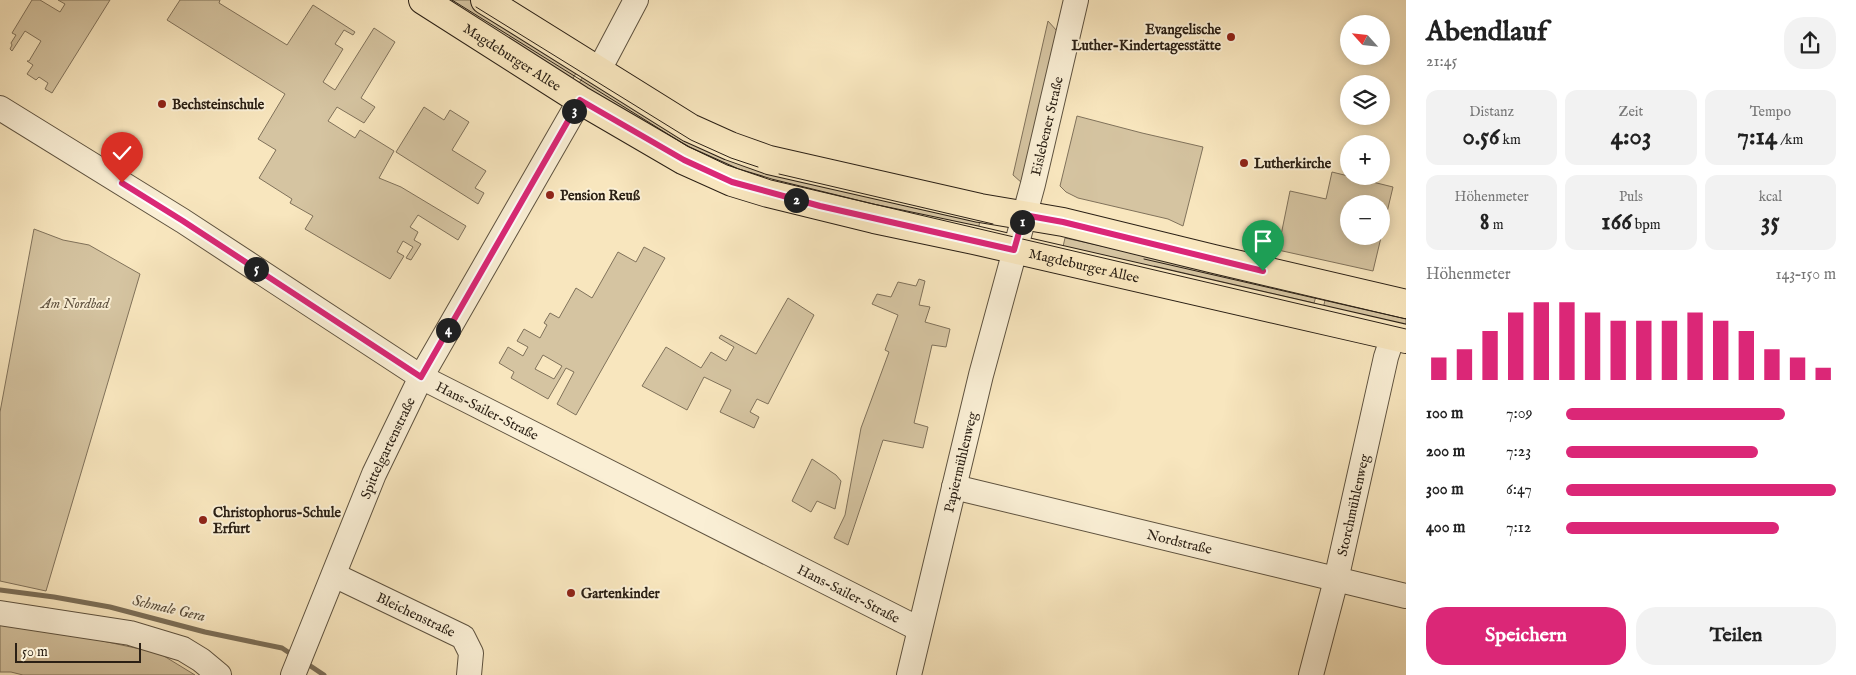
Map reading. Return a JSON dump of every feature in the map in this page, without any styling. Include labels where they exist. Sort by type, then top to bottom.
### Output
[{"type":"main road","name":"Magdeburger Allee","points":[[423,0],[580,100],[684,160],[732,182],[820,206],[1399,338]]},
{"type":"main road","points":[[485,0],[690,128],[769,160],[980,208],[1063,222],[1214,260],[1406,304]]},
{"type":"street","points":[[599,70],[636,0]]},
{"type":"street","name":"Eislebener Straße","points":[[1014,250],[1076,0]]},
{"type":"street","name":"Spittelgartenstraße","points":[[294,673],[374,474],[421,377],[580,100]]},
{"type":"street","name":"Hans-Sailer-Straße","points":[[0,108],[183,221],[421,377],[919,629]]},
{"type":"street","name":"Papiermühlenweg","points":[[908,675],[980,375],[1014,250]]},
{"type":"street","name":"Storchmühlenweg","points":[[1311,675],[1336,580],[1386,357],[1399,338]]},
{"type":"street","name":"Nordstraße","points":[[954,486],[1406,596]]},
{"type":"street","name":"Bleichenstraße","points":[[334,576],[463,637],[471,653],[469,675]]},
{"type":"street","points":[[0,613],[130,633],[183,649],[219,675]]},
{"type":"green space","points":[[32,0],[40,0],[60,12],[65,4],[58,0],[110,0],[52,93],[45,89],[48,83],[39,77],[36,80],[27,74],[33,65],[27,61],[29,61],[41,41],[25,31],[12,51],[10,49],[16,35],[12,33]]},
{"type":"green space","points":[[180,0],[220,0],[219,3],[287,45],[313,5],[355,32],[353,35],[344,30],[335,44],[343,49],[323,82],[335,90],[374,28],[395,42],[361,98],[375,107],[364,123],[337,107],[328,121],[355,138],[360,130],[394,151],[379,178],[401,187],[466,226],[458,240],[418,215],[410,227],[418,232],[414,240],[421,244],[411,260],[406,258],[413,247],[403,241],[397,252],[404,256],[390,279],[305,229],[313,216],[290,203],[292,199],[259,178],[276,150],[258,139],[285,94],[167,20]]},
{"type":"green space","points":[[435,0],[474,0],[579,68],[568,87]]},
{"type":"green space","points":[[1048,21],[1057,31],[1022,183],[1013,175]]},
{"type":"green space","points":[[586,72],[687,134],[982,211],[977,235],[766,191],[574,91]]},
{"type":"green space","points":[[424,107],[444,120],[450,110],[469,122],[452,150],[486,171],[475,188],[484,193],[478,204],[396,152]]},
{"type":"green space","points":[[1077,116],[1203,147],[1183,226],[1168,219],[1078,198],[1066,192],[1060,186]]},
{"type":"green space","points":[[1332,172],[1340,174],[1340,185],[1385,185],[1393,187],[1390,200],[1390,195],[1340,195],[1340,245],[1379,245],[1373,271],[1278,250],[1290,191],[1326,199]]},
{"type":"green space","name":"Am Nordbad","points":[[34,229],[63,240],[89,245],[140,274],[46,591],[0,581],[0,412]]},
{"type":"green space","points":[[1065,238],[1317,293],[1314,303],[1154,266],[1152,272],[1062,251]]},
{"type":"green space","points":[[644,247],[665,258],[576,415],[557,404],[574,372],[566,368],[548,399],[511,378],[514,372],[499,363],[508,347],[523,356],[528,347],[517,341],[524,329],[540,338],[547,325],[544,323],[550,313],[559,318],[576,288],[592,298],[618,252],[636,262]],"holes":[[[543,355],[562,366],[554,379],[535,369]]]},
{"type":"green space","points":[[919,279],[925,281],[919,305],[930,307],[925,322],[950,329],[946,347],[932,345],[914,423],[928,427],[923,448],[883,440],[848,545],[834,538],[845,515],[861,428],[889,352],[885,350],[898,315],[872,304],[877,294],[891,297],[898,282],[916,286]]},
{"type":"green space","points":[[1327,292],[1406,314],[1406,333],[1321,317]]},
{"type":"green space","points":[[788,298],[814,315],[768,404],[757,399],[750,412],[759,417],[754,428],[720,412],[731,390],[704,377],[687,410],[642,386],[666,347],[701,368],[711,352],[726,361],[734,347],[719,338],[721,335],[756,354]]},
{"type":"green space","points":[[812,459],[836,475],[841,481],[835,509],[817,501],[811,512],[792,501]]},
{"type":"green space","points":[[0,624],[84,637],[159,653],[195,675],[23,675],[0,672]]},
{"type":"waterway","name":"Schmale Gera","points":[[0,590],[110,607],[205,632],[282,648],[294,656]]},
{"type":"waterway","name":"Schmale Gera","points":[[306,663],[324,675]]},
{"type":"tram line","points":[[452,0],[687,146],[727,165],[771,180],[1406,329]]},
{"type":"tram line","points":[[476,7],[691,140],[731,158],[758,167]]},
{"type":"tram line","points":[[779,174],[993,224]]},
{"type":"tram line","points":[[1144,259],[1406,319]]},
{"type":"place","name":"Evangelische Luther-Kindertagesstätte","points":[[1231,37]]},
{"type":"place","name":"Bechsteinschule","points":[[162,104]]},
{"type":"place","name":"Lutherkirche","points":[[1244,163]]},
{"type":"place","name":"Pension Reuß","points":[[550,195]]},
{"type":"place","name":"Christophorus-Schule Erfurt","points":[[203,520]]},
{"type":"place","name":"Gartenkinder","points":[[571,593]]},
{"type":"route","points":[[122,183],[421,377],[580,100],[684,160],[732,182],[768,193],[1014,250],[1024,215],[1063,222],[1263,271]]}]
